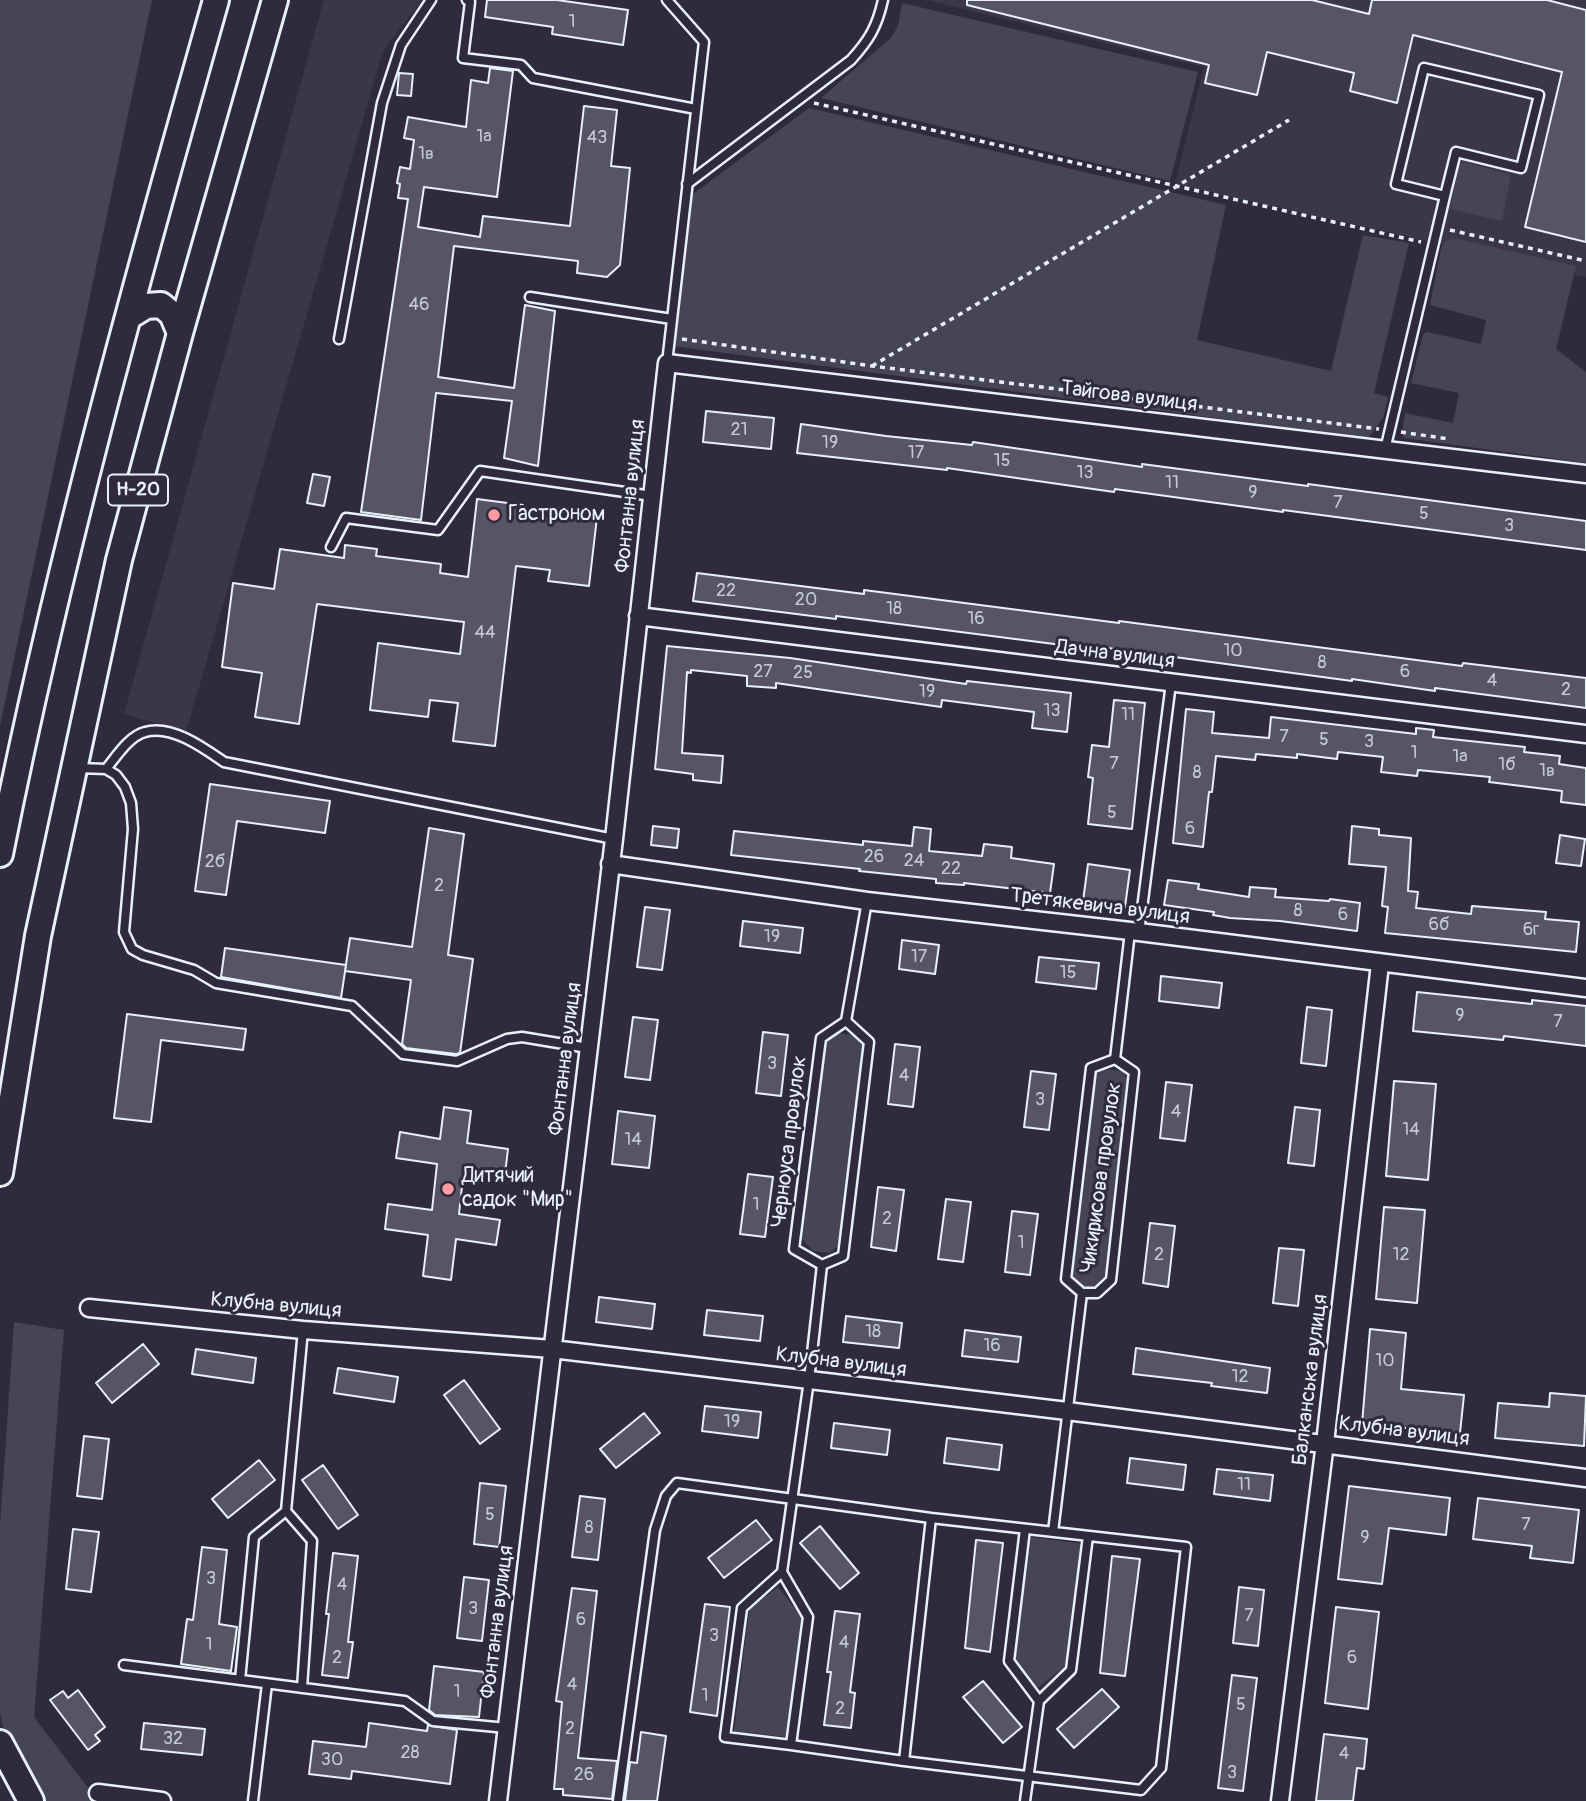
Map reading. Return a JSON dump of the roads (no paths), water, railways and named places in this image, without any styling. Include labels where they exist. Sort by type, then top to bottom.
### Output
[{"type":"main road","name":"Н-20","points":[[0,854],[46,641],[128,317],[216,0]]},
{"type":"main road","name":"Н-20","points":[[0,1173],[38,936],[119,560],[180,333],[275,0]]},
{"type":"main road","points":[[128,317],[146,306],[161,305],[172,314],[180,333]]},
{"type":"main road","points":[[0,1742],[32,1801]]},
{"type":"street","name":"Тайгова вулиця","points":[[667,363],[1586,474]]},
{"type":"street","name":"Фонтанна вулиця","points":[[498,1801],[614,839],[667,363]]},
{"type":"street","name":"Дачна вулиця","points":[[638,617],[1586,734]]},
{"type":"street","name":"Третякевича вулиця","points":[[610,864],[867,901],[1586,988]]},
{"type":"street","name":"Балканська вулиця","points":[[1280,1801],[1325,1443],[1380,964]]},
{"type":"street","name":"Клубна вулиця","points":[[89,1308],[303,1330],[552,1349],[1325,1443],[1586,1478]]},
{"type":"street","points":[[98,1793],[162,1801]]},
{"type":"lane","points":[[339,339],[382,103],[401,45],[431,0]]},
{"type":"lane","points":[[467,0],[470,2],[463,58],[521,65],[533,78],[696,109]]},
{"type":"lane","points":[[667,0],[704,42],[667,363]]},
{"type":"lane","points":[[687,184],[851,60],[877,23],[883,0]]},
{"type":"lane","points":[[1385,450],[1456,152],[1521,168],[1539,95],[1424,68],[1396,184],[1445,196]]},
{"type":"lane","points":[[530,297],[672,319]]},
{"type":"lane","points":[[331,547],[346,518],[438,530],[480,471],[652,496]]},
{"type":"lane","name":"Чикирисова провулок","points":[[1115,1059],[1171,683]]},
{"type":"lane","points":[[106,769],[127,744],[144,732],[170,733],[196,742],[224,762],[614,839]]},
{"type":"lane","points":[[73,768],[106,769],[116,775],[125,787],[131,803],[133,829],[124,932],[132,949],[143,955],[194,970],[216,983],[352,1006],[403,1054],[457,1061],[507,1038],[522,1037],[588,1048]]},
{"type":"lane","points":[[791,1745],[808,1617],[782,1572],[822,1265],[843,1256],[869,1042],[846,1021],[867,901]]},
{"type":"lane","name":"Черноуса провулок","points":[[822,1265],[794,1249],[821,1038],[846,1021]]},
{"type":"lane","name":"Чикирисова провулок","points":[[1115,1059],[1134,1072],[1111,1280],[1097,1293],[1083,1293],[1066,1279],[1091,1068],[1115,1059]]},
{"type":"lane","name":"Чикирисова провулок","points":[[1053,1532],[1083,1293]]},
{"type":"lane","points":[[240,1680],[254,1537],[286,1511],[303,1330]]},
{"type":"lane","points":[[618,1801],[655,1530],[666,1496],[677,1483],[931,1518],[1185,1548],[1161,1768],[1141,1790],[725,1737],[743,1608],[782,1572]]},
{"type":"lane","points":[[286,1511],[312,1541],[302,1688]]},
{"type":"lane","points":[[904,1761],[931,1518]]},
{"type":"lane","points":[[1025,1529],[1009,1661],[1039,1701]]},
{"type":"lane","points":[[1026,1801],[1039,1701],[1071,1670],[1088,1536]]},
{"type":"lane","points":[[124,1665],[405,1701],[433,1721],[507,1728]]},
{"type":"lane","points":[[253,1801],[267,1684]]},
{"type":"place","name":"Гастроном","points":[[494,515]]},
{"type":"place","name":"Дитячий садок \"Мир\"","points":[[448,1189]]}]
